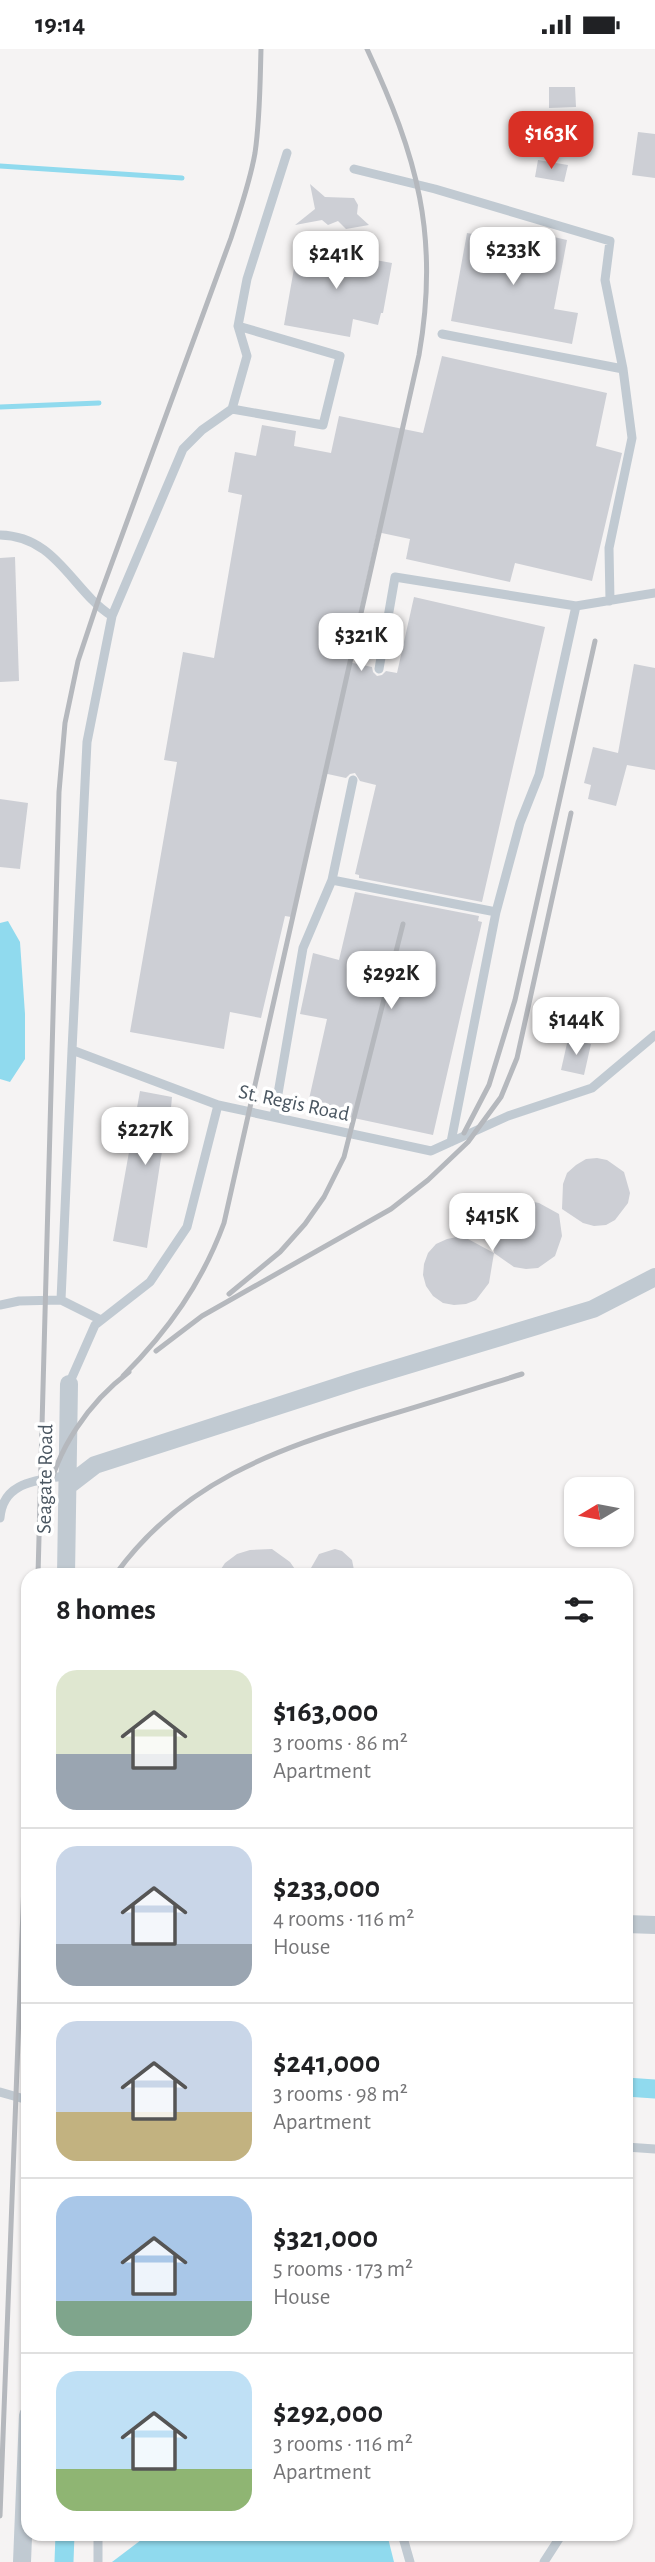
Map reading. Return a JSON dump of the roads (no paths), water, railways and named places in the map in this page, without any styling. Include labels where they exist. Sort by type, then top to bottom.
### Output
[{"type":"street","points":[[69,1480],[95,1465],[358,1380],[593,1309],[655,1277]]},
{"type":"street","name":"Seagate Road","points":[[66,1568],[69,1384]]},
{"type":"street","points":[[633,1924],[655,1925]]},
{"type":"street","points":[[22,2562],[23,2541]]},
{"type":"lane","points":[[61,1300],[87,742],[112,616],[183,449],[202,429],[232,409],[247,356],[238,326],[247,279],[287,153]]},
{"type":"lane","points":[[354,169],[610,241],[606,280],[623,369],[632,438],[609,548],[610,601]]},
{"type":"lane","points":[[232,409],[323,425],[340,356],[238,326]]},
{"type":"lane","points":[[442,334],[623,369]]},
{"type":"lane","points":[[0,535],[29,541],[60,562],[96,606],[112,616]]},
{"type":"lane","points":[[379,669],[395,577],[576,606],[655,593]]},
{"type":"lane","points":[[451,1142],[496,912],[520,823],[539,775],[576,606]]},
{"type":"lane","points":[[274,1117],[303,949],[332,880],[353,780]]},
{"type":"lane","points":[[332,880],[496,912]]},
{"type":"lane","name":"St. Regis Road","points":[[69,1384],[95,1325],[150,1282],[187,1227],[218,1105],[431,1151],[508,1116],[592,1088],[655,1035]]},
{"type":"lane","points":[[72,1050],[218,1105]]},
{"type":"lane","points":[[0,1305],[19,1301],[61,1300],[101,1320]]},
{"type":"lane","points":[[0,1518],[1,1505],[18,1486],[69,1480]]},
{"type":"lane","points":[[0,2092],[21,2097]]},
{"type":"lane","points":[[633,2147],[655,2149]]},
{"type":"lane","points":[[98,2541],[98,2562]]},
{"type":"lane","points":[[404,2541],[410,2562]]},
{"type":"lane","points":[[544,2562],[558,2541]]},
{"type":"water","points":[[8,921],[20,942],[25,1014],[25,1059],[10,1082],[0,1079],[0,923]]},
{"type":"water","points":[[140,2541],[389,2541],[394,2562],[112,2562]]},
{"type":"waterway","points":[[0,166],[182,178]]},
{"type":"waterway","points":[[0,407],[99,403]]},
{"type":"waterway","points":[[633,2087],[655,2089]]},
{"type":"waterway","points":[[64,2562],[65,2541]]},
{"type":"railway","points":[[38,1568],[59,792],[65,723],[78,661],[99,598],[244,196],[257,140],[261,49]]},
{"type":"railway","points":[[123,1376],[155,1342],[182,1305],[205,1266],[224,1223],[419,355],[427,272],[420,197],[399,125],[367,49]]},
{"type":"railway","points":[[464,1133],[489,1085],[515,1000],[595,641]]},
{"type":"railway","points":[[156,1351],[202,1316],[391,1209],[428,1180],[468,1142],[501,1097],[517,1058],[571,813]]},
{"type":"railway","points":[[229,1294],[280,1252],[305,1224],[324,1197],[344,1157],[403,924]]},
{"type":"railway","points":[[47,1499],[58,1463],[76,1428],[114,1384],[129,1372]]},
{"type":"railway","points":[[121,1568],[141,1543],[200,1493],[267,1457],[340,1430],[522,1374]]},
{"type":"railway","points":[[0,2516],[21,1962]]}]
